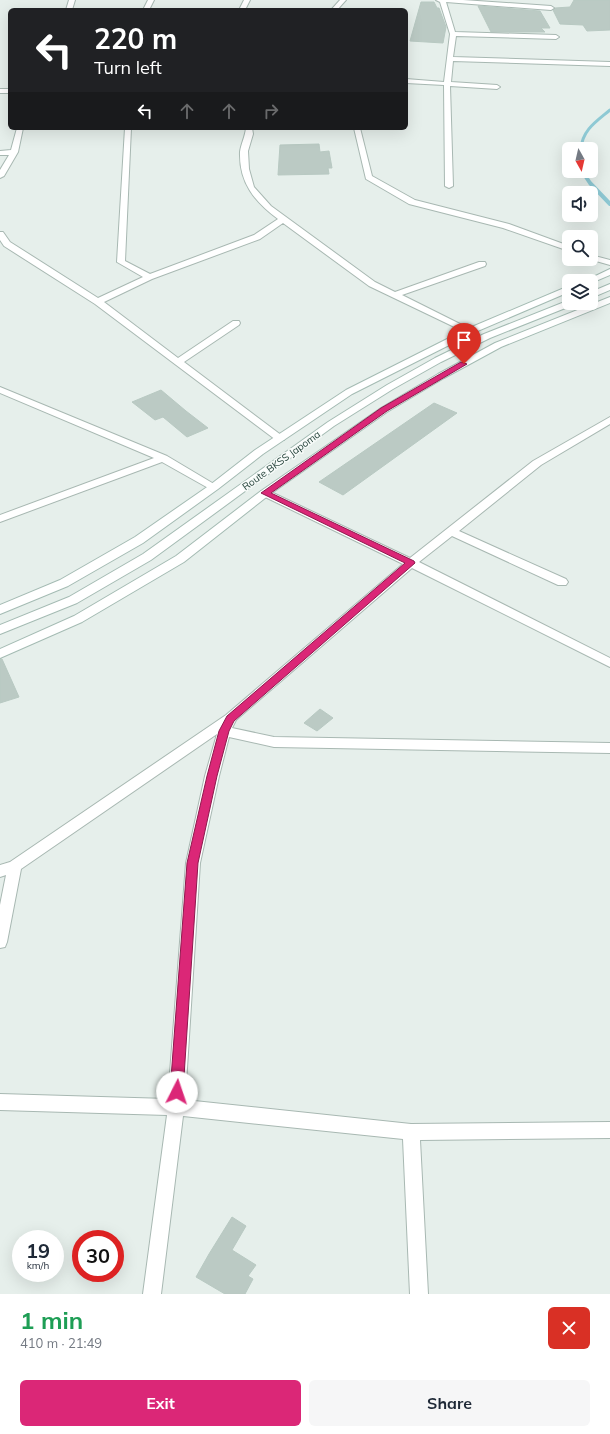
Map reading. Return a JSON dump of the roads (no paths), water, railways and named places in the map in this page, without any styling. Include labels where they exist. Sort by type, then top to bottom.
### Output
[{"type":"street","points":[[336,8],[343,0]]},
{"type":"street","points":[[438,0],[551,8]]},
{"type":"street","points":[[442,0],[453,34],[447,84],[449,186]]},
{"type":"street","points":[[453,34],[556,37]]},
{"type":"street","points":[[450,59],[610,64]]},
{"type":"street","points":[[408,82],[496,87]]},
{"type":"street","points":[[0,176],[14,152],[20,130]]},
{"type":"street","points":[[128,130],[122,262],[149,277]]},
{"type":"street","points":[[249,130],[244,151],[245,169],[250,187],[258,198],[283,220],[372,284],[470,331]]},
{"type":"street","points":[[358,130],[370,177],[412,202],[506,226],[562,246]]},
{"type":"street","points":[[0,153],[14,152]]},
{"type":"street","points":[[98,302],[149,277],[257,237],[283,220]]},
{"type":"street","points":[[0,234],[4,244],[98,302],[280,438]]},
{"type":"street","points":[[0,251],[4,244]]},
{"type":"street","points":[[598,259],[610,263]]},
{"type":"street","points":[[394,295],[482,264]]},
{"type":"street","points":[[598,277],[610,272]]},
{"type":"street","points":[[598,292],[610,287]]},
{"type":"street","points":[[0,610],[64,583],[139,540],[214,487],[259,452],[349,392],[470,331],[562,292]]},
{"type":"street","points":[[0,654],[78,619],[180,559],[265,493],[384,410],[441,376],[498,345],[610,300]]},
{"type":"street","name":"Route BKSS Japoma","points":[[0,630],[73,600],[147,557],[331,424],[390,386],[487,336],[562,306]]},
{"type":"street","points":[[178,362],[236,322]]},
{"type":"street","points":[[0,390],[163,458],[214,487]]},
{"type":"street","points":[[0,872],[15,866],[227,725],[411,563],[452,532],[537,463],[610,420]]},
{"type":"street","points":[[0,519],[163,458]]},
{"type":"street","points":[[265,493],[411,563],[610,663]]},
{"type":"street","points":[[452,532],[562,582]]},
{"type":"street","points":[[227,725],[274,742],[610,748]]},
{"type":"street","points":[[152,1294],[176,1107],[193,863],[212,776],[227,725]]},
{"type":"street","points":[[0,942],[15,866]]},
{"type":"street","points":[[0,1102],[176,1107],[411,1132],[610,1130]]},
{"type":"street","points":[[411,1132],[419,1294]]},
{"type":"waterway","points":[[582,142],[591,126],[610,110]]},
{"type":"waterway","points":[[587,178],[610,204]]}]
